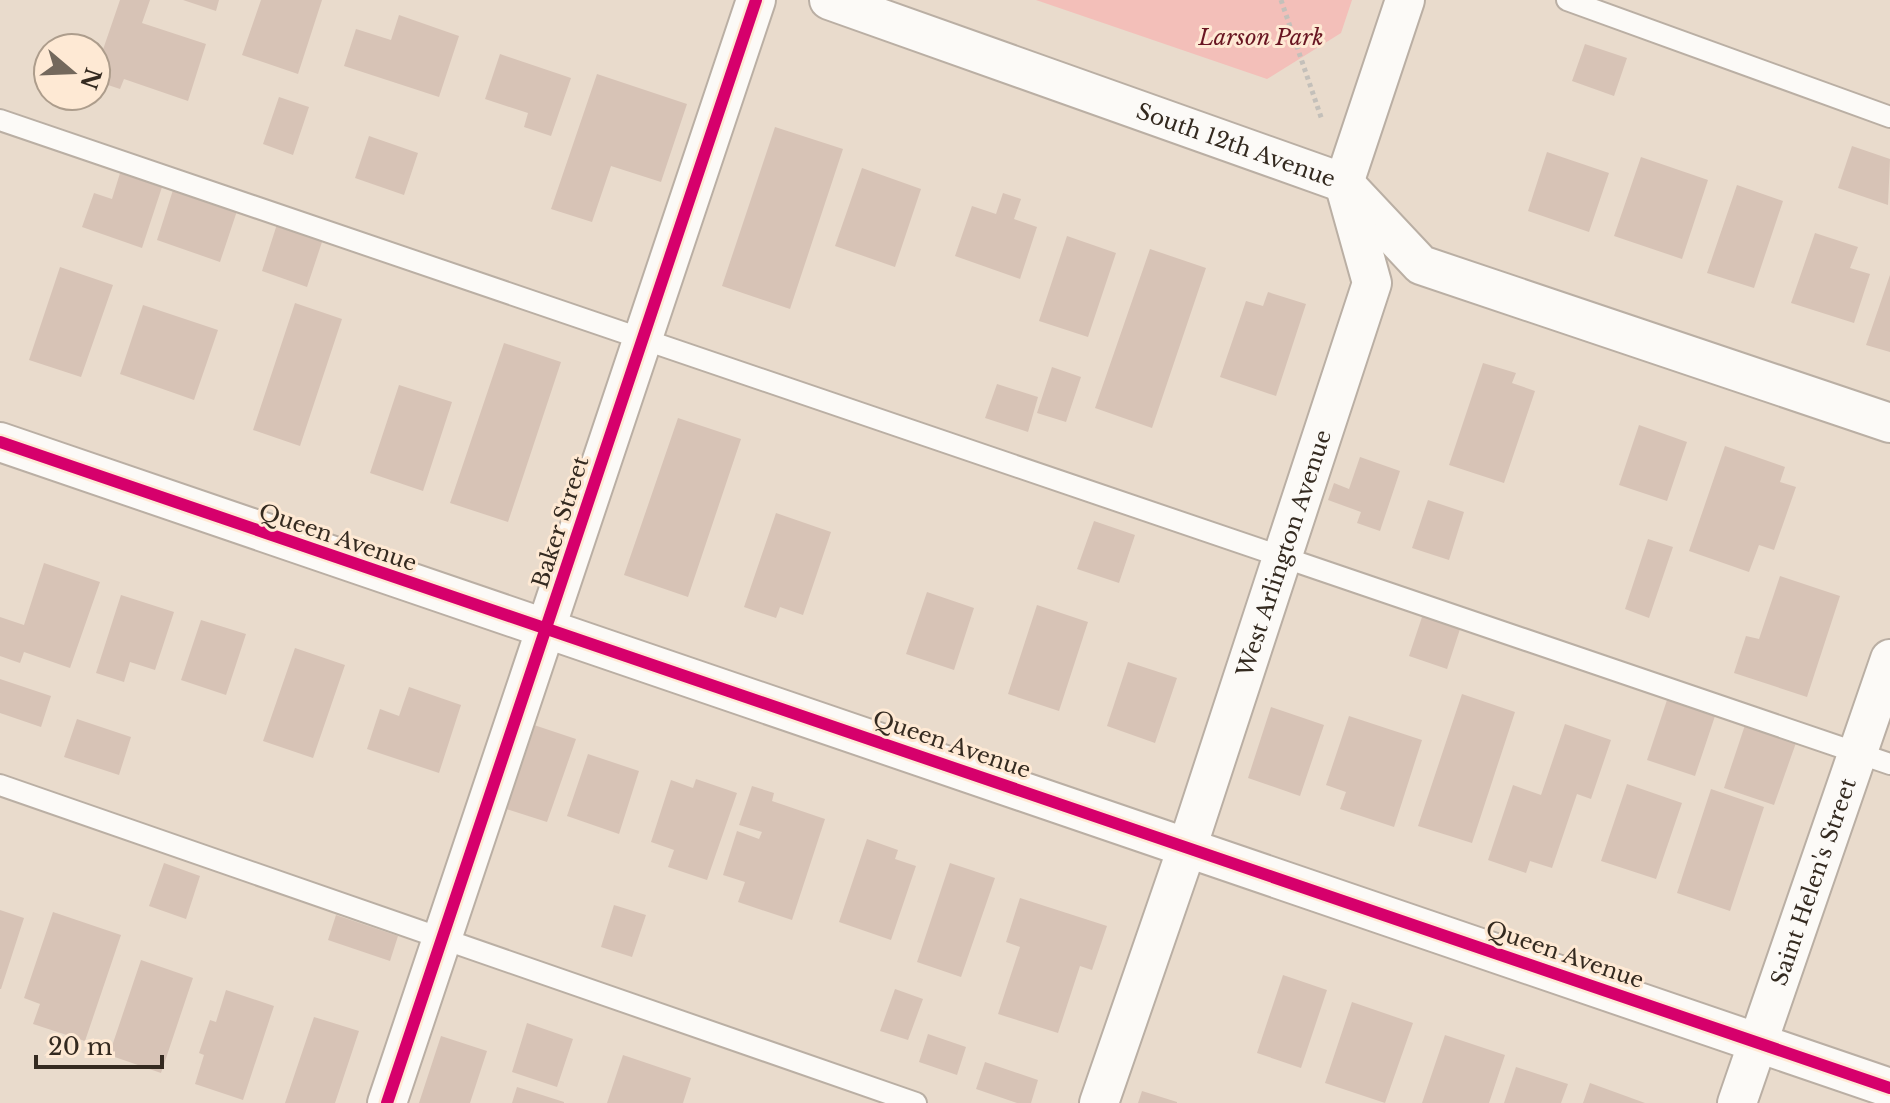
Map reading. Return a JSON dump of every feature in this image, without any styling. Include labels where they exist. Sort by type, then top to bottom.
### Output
[{"type":"street","name":"Baker Street","points":[[387,1103],[756,0]]},
{"type":"street","name":"South 12th Avenue","points":[[829,0],[1344,183],[1421,265],[1890,423]]},
{"type":"street","points":[[1344,183],[1405,0]]},
{"type":"street","name":"West Arlington Avenue","points":[[1099,1103],[1188,845],[1372,283],[1344,183]]},
{"type":"street","name":"Queen Avenue","points":[[0,442],[1188,845],[1890,1088]]},
{"type":"street","name":"Saint Helen's Street","points":[[1737,1103],[1758,1041],[1874,759],[1890,659]]},
{"type":"lane","points":[[1567,0],[1890,117]]},
{"type":"lane","points":[[0,120],[1874,759]]},
{"type":"lane","points":[[0,785],[443,936],[916,1103]]},
{"type":"path","points":[[1281,0],[1344,183]]},
{"type":"green space","name":"Larson Park","points":[[1036,0],[1352,0],[1341,33],[1267,79]]},
{"type":"building","points":[[120,0],[150,0],[142,23],[206,44],[188,101],[124,79],[120,89],[112,86],[112,32],[109,32]]},
{"type":"building","points":[[183,0],[219,0],[216,11]]},
{"type":"building","points":[[261,0],[322,0],[298,74],[242,55]]},
{"type":"building","points":[[399,15],[459,36],[439,97],[344,66],[356,29],[391,40]]},
{"type":"building","points":[[1585,44],[1627,58],[1614,96],[1572,81]]},
{"type":"building","points":[[500,54],[571,78],[551,136],[524,127],[528,113],[485,99]]},
{"type":"building","points":[[597,74],[687,104],[661,182],[611,166],[592,222],[551,209]]},
{"type":"building","points":[[279,97],[309,107],[293,155],[263,144]]},
{"type":"building","points":[[775,127],[843,149],[790,309],[722,286]]},
{"type":"building","points":[[369,136],[418,153],[404,195],[355,178]]},
{"type":"building","points":[[1852,146],[1890,159],[1888,205],[1838,188]]},
{"type":"building","points":[[1547,152],[1609,173],[1589,232],[1528,211]]},
{"type":"building","points":[[1641,157],[1708,180],[1682,259],[1614,236]]},
{"type":"building","points":[[862,168],[921,189],[895,267],[835,246]]},
{"type":"building","points":[[121,170],[163,184],[142,248],[82,227],[94,193],[112,199]]},
{"type":"building","points":[[1737,185],[1783,201],[1754,288],[1707,273]]},
{"type":"building","points":[[173,190],[237,211],[220,262],[157,240]]},
{"type":"building","points":[[1003,193],[1021,199],[1014,219],[1037,227],[1020,279],[955,256],[972,206],[996,214]]},
{"type":"building","points":[[279,218],[325,233],[307,287],[262,271]]},
{"type":"building","points":[[1815,233],[1858,247],[1850,268],[1870,274],[1854,323],[1791,303]]},
{"type":"building","points":[[1067,236],[1116,253],[1088,337],[1039,321]]},
{"type":"building","points":[[1150,249],[1206,268],[1152,428],[1095,408]]},
{"type":"building","points":[[60,267],[113,285],[81,377],[29,360]]},
{"type":"building","points":[[1890,275],[1890,352],[1866,345]]},
{"type":"building","points":[[1268,292],[1306,304],[1276,396],[1220,377],[1246,301],[1263,306]]},
{"type":"building","points":[[295,303],[342,319],[300,446],[253,430]]},
{"type":"building","points":[[143,305],[218,330],[194,400],[120,374]]},
{"type":"building","points":[[504,343],[561,362],[508,522],[450,503]]},
{"type":"building","points":[[1483,363],[1516,373],[1512,383],[1535,391],[1504,483],[1449,465]]},
{"type":"building","points":[[1052,367],[1081,377],[1066,422],[1037,413]]},
{"type":"building","points":[[997,384],[1038,397],[1028,432],[985,418]]},
{"type":"building","points":[[399,385],[452,402],[423,491],[370,473]]},
{"type":"building","points":[[678,418],[741,439],[688,597],[624,575]]},
{"type":"building","points":[[1639,425],[1687,442],[1667,501],[1619,485]]},
{"type":"building","points":[[1725,446],[1785,467],[1780,482],[1796,487],[1774,550],[1759,545],[1749,572],[1689,551]]},
{"type":"building","points":[[1360,457],[1400,471],[1380,531],[1357,523],[1361,512],[1328,500],[1334,483],[1349,489]]},
{"type":"building","points":[[1428,500],[1464,512],[1449,560],[1412,548]]},
{"type":"building","points":[[776,513],[831,532],[803,615],[780,607],[776,618],[744,607]]},
{"type":"building","points":[[1094,521],[1135,535],[1119,583],[1077,569]]},
{"type":"building","points":[[1648,539],[1673,547],[1649,618],[1625,609]]},
{"type":"building","points":[[44,563],[100,582],[70,668],[24,652],[20,663],[0,656],[0,617],[24,625]]},
{"type":"building","points":[[1780,576],[1840,596],[1807,697],[1734,673],[1746,636],[1759,639]]},
{"type":"building","points":[[927,592],[974,608],[954,670],[906,654]]},
{"type":"building","points":[[121,595],[174,612],[155,670],[130,662],[124,682],[96,673]]},
{"type":"building","points":[[1037,605],[1088,622],[1059,711],[1008,694]]},
{"type":"building","points":[[1423,614],[1461,626],[1447,669],[1409,656]]},
{"type":"building","points":[[201,620],[246,634],[226,695],[181,680]]},
{"type":"building","points":[[295,648],[345,665],[313,758],[263,741]]},
{"type":"building","points":[[1128,662],[1177,678],[1155,743],[1107,726]]},
{"type":"building","points":[[0,679],[51,696],[41,727],[0,713]]},
{"type":"building","points":[[409,687],[461,705],[439,773],[367,749],[380,709],[399,716]]},
{"type":"building","points":[[1462,694],[1515,712],[1472,843],[1418,826]]},
{"type":"building","points":[[1668,697],[1716,713],[1695,776],[1647,760]]},
{"type":"building","points":[[1271,707],[1324,725],[1300,796],[1248,778]]},
{"type":"building","points":[[1349,716],[1422,740],[1394,827],[1340,809],[1346,792],[1326,785]]},
{"type":"building","points":[[77,719],[131,737],[119,775],[64,757]]},
{"type":"building","points":[[1746,722],[1797,740],[1774,805],[1724,788]]},
{"type":"building","points":[[531,724],[576,739],[547,822],[503,808]]},
{"type":"building","points":[[1565,724],[1611,740],[1591,799],[1577,794],[1552,868],[1530,861],[1526,873],[1488,860],[1513,785],[1541,795]]},
{"type":"building","points":[[588,754],[639,771],[619,834],[567,816]]},
{"type":"building","points":[[696,779],[737,793],[707,880],[668,867],[674,850],[651,842],[671,780],[693,788]]},
{"type":"building","points":[[1627,784],[1682,803],[1656,879],[1601,861]]},
{"type":"building","points":[[752,786],[774,793],[772,801],[825,819],[792,920],[738,902],[745,882],[723,875],[737,831],[759,839],[762,832],[739,825]]},
{"type":"building","points":[[1711,789],[1764,807],[1730,911],[1677,893]]},
{"type":"building","points":[[867,839],[898,850],[895,859],[916,866],[891,940],[839,922]]},
{"type":"building","points":[[164,863],[200,876],[186,919],[149,906]]},
{"type":"building","points":[[950,863],[995,878],[961,977],[917,962]]},
{"type":"building","points":[[1020,898],[1107,926],[1092,970],[1080,966],[1058,1033],[998,1014],[1020,947],[1006,942]]},
{"type":"building","points":[[614,905],[646,915],[632,957],[601,947]]},
{"type":"building","points":[[0,910],[24,918],[1,989],[0,989]]},
{"type":"building","points":[[53,912],[121,935],[85,1041],[33,1024],[40,1004],[24,998]]},
{"type":"building","points":[[336,915],[398,936],[390,961],[328,940]]},
{"type":"building","points":[[141,960],[193,978],[161,1073],[109,1055]]},
{"type":"building","points":[[1283,975],[1327,990],[1301,1068],[1257,1053]]},
{"type":"building","points":[[895,989],[923,999],[908,1040],[880,1031]]},
{"type":"building","points":[[226,990],[274,1006],[243,1100],[195,1084],[204,1055],[199,1053],[210,1020],[216,1022]]},
{"type":"building","points":[[1352,1002],[1413,1023],[1385,1103],[1325,1083]]},
{"type":"building","points":[[314,1017],[359,1031],[335,1103],[285,1103]]},
{"type":"building","points":[[527,1023],[573,1039],[557,1087],[512,1072]]},
{"type":"building","points":[[928,1034],[966,1047],[957,1075],[919,1062]]},
{"type":"building","points":[[1445,1035],[1505,1055],[1489,1103],[1422,1103]]},
{"type":"building","points":[[441,1036],[487,1051],[470,1103],[419,1103]]},
{"type":"building","points":[[623,1055],[691,1078],[683,1103],[607,1103]]},
{"type":"building","points":[[985,1062],[1038,1080],[1031,1103],[1017,1103],[976,1089]]},
{"type":"building","points":[[1516,1067],[1568,1084],[1561,1103],[1504,1103]]},
{"type":"building","points":[[1590,1083],[1645,1103],[1583,1103]]},
{"type":"building","points":[[517,1087],[564,1102],[564,1103],[512,1103]]},
{"type":"building","points":[[1142,1091],[1177,1102],[1177,1103],[1138,1103]]},
{"type":"cycle path","points":[[387,1103],[756,0]]},
{"type":"cycle path","points":[[0,442],[1890,1088]]}]
